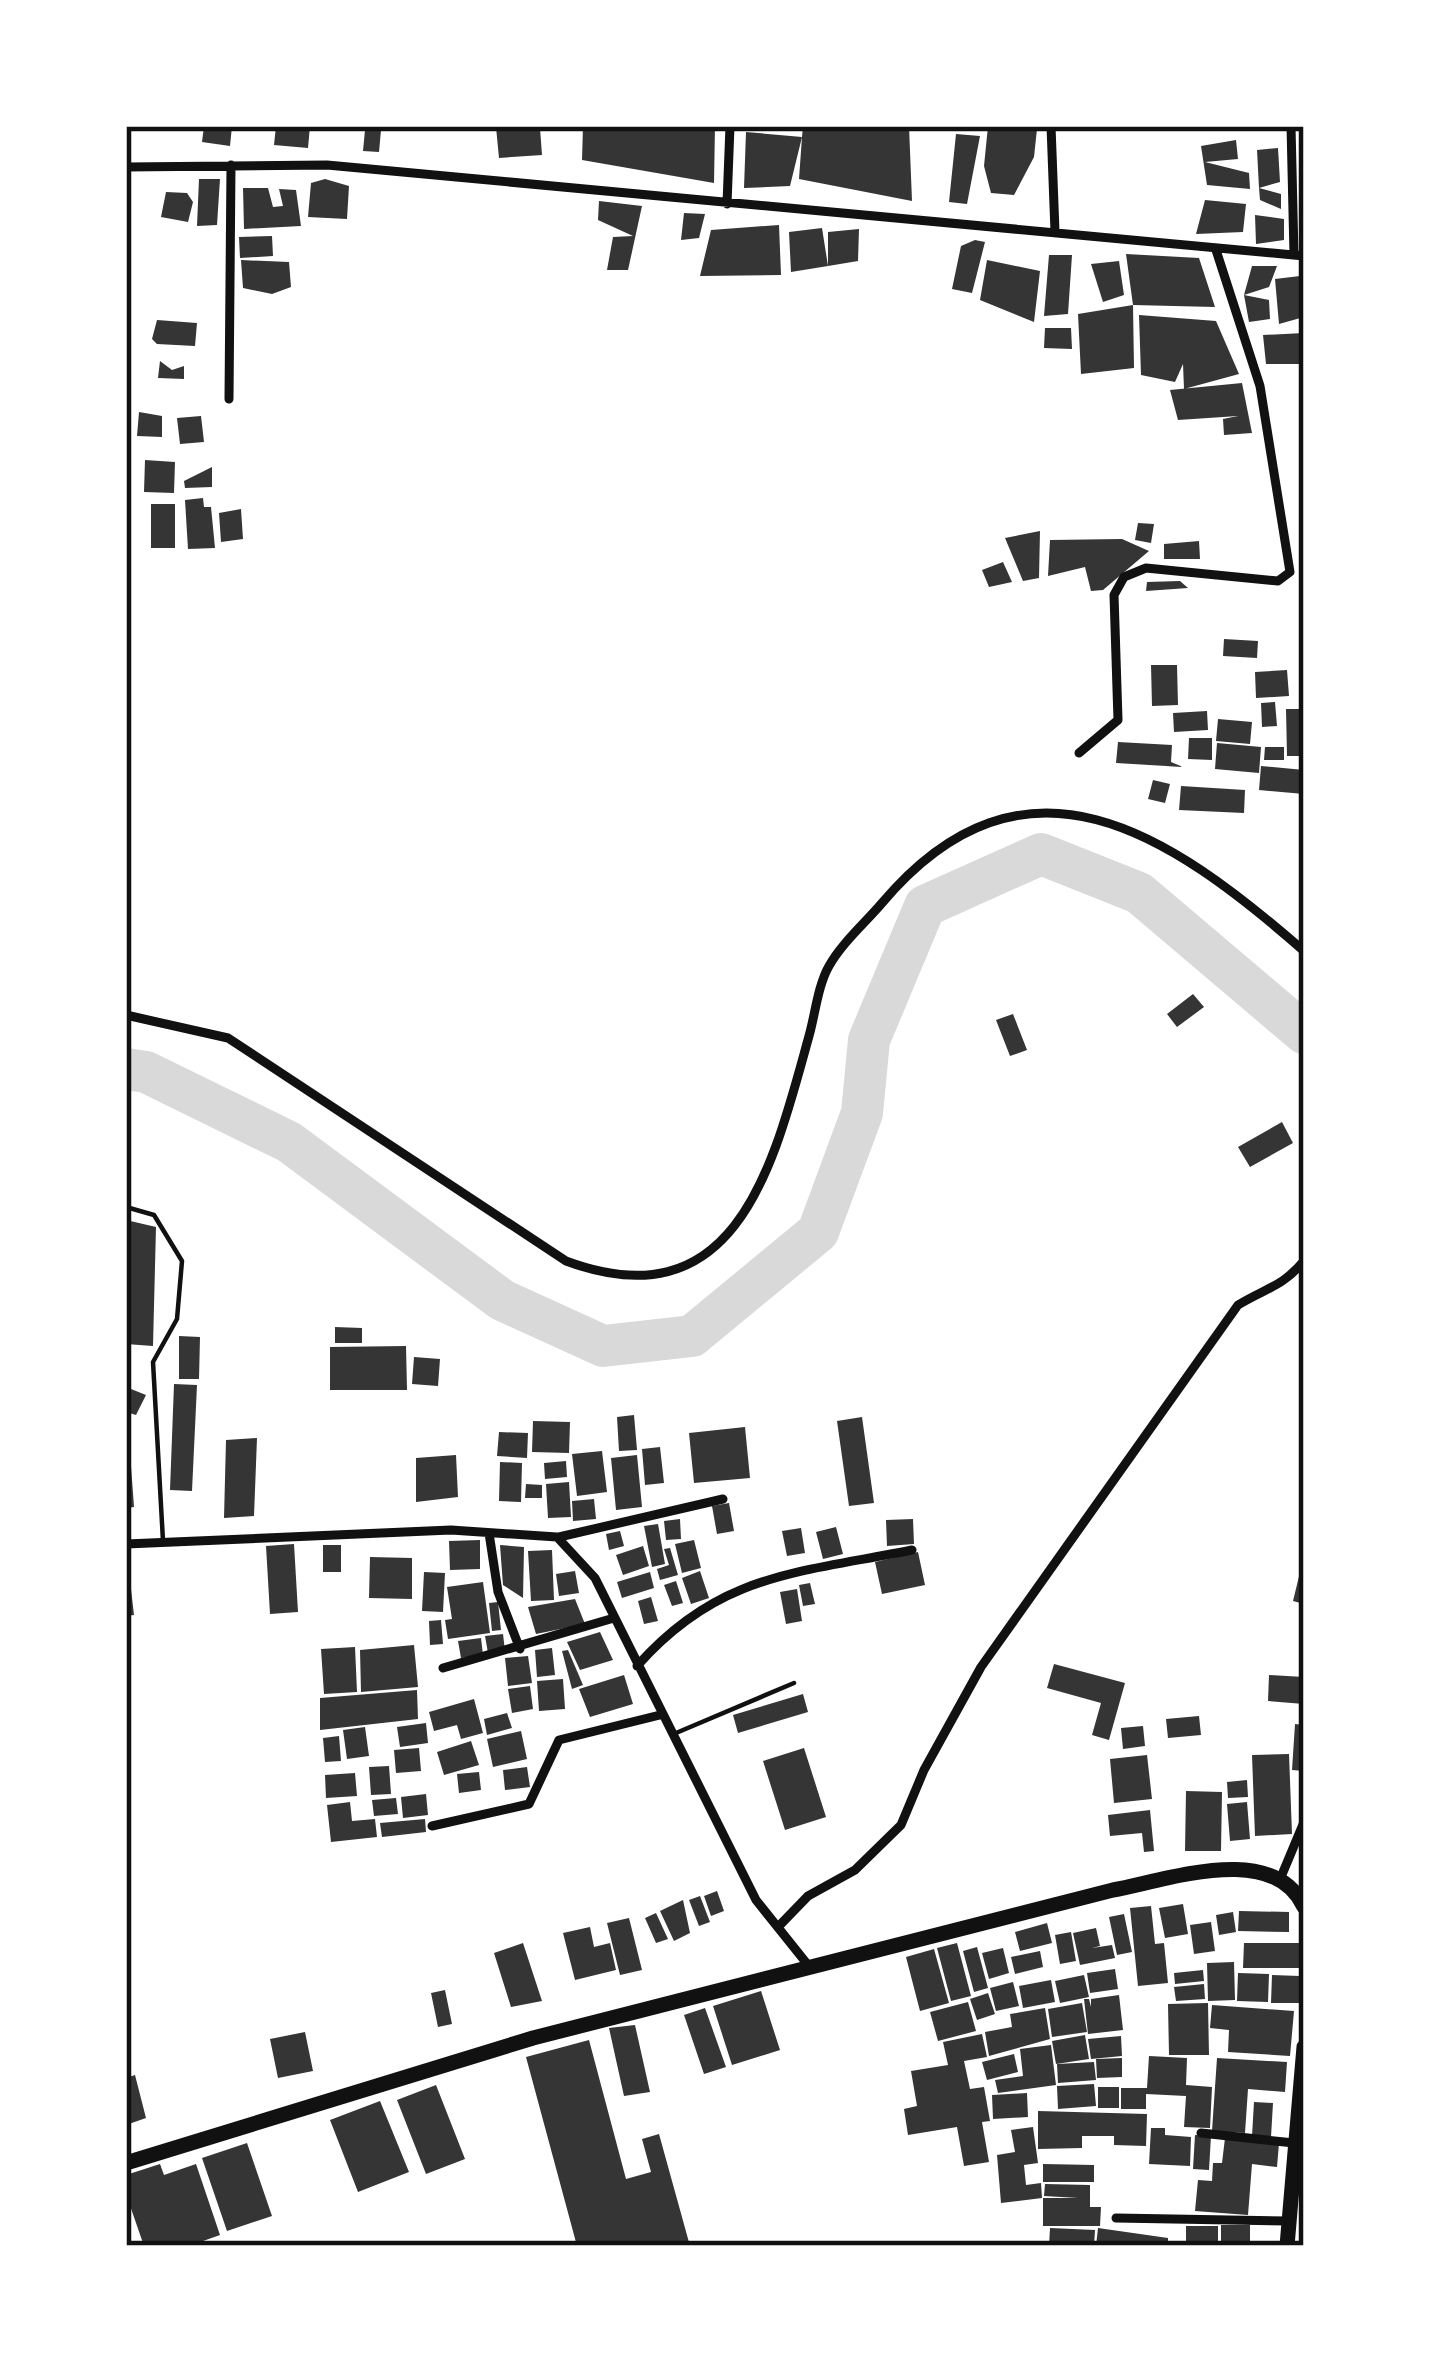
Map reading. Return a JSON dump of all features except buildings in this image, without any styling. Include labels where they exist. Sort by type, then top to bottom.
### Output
[{"type":"main road","points":[[126,2163],[533,2038],[1113,1890],[1211,1872],[1281,1877],[1304,1907]]},
{"type":"main road","points":[[1287,2246],[1298,2174],[1294,2143],[1304,2047]]},
{"type":"street","points":[[727,204],[730,126]]},
{"type":"street","points":[[1051,126],[1055,232]]},
{"type":"street","points":[[126,167],[327,165],[1299,255],[1291,126]]},
{"type":"street","points":[[229,399],[230,165]]},
{"type":"street","points":[[1079,753],[1118,720],[1114,595],[1124,577],[1146,568],[1278,581],[1290,572],[1260,386],[1216,250]]},
{"type":"street","points":[[126,1015],[228,1038],[566,1262],[610,1278],[649,1276],[709,1251],[753,1206],[777,1149],[828,968],[902,880],[940,845],[1004,818],[1062,812],[1110,819],[1142,832],[1304,951]]},
{"type":"street","points":[[778,1928],[808,1896],[855,1870],[901,1825],[924,1770],[981,1667],[1238,1305],[1283,1285],[1304,1261]]},
{"type":"street","points":[[126,1544],[489,1533],[557,1537],[723,1499]]},
{"type":"street","points":[[489,1533],[498,1592],[520,1649]]},
{"type":"street","points":[[557,1537],[595,1578],[756,1900],[808,1965]]},
{"type":"street","points":[[637,1666],[689,1616],[739,1586],[912,1550]]},
{"type":"street","points":[[443,1668],[614,1618]]},
{"type":"street","points":[[432,1826],[529,1804],[553,1745],[567,1735],[661,1715]]},
{"type":"street","points":[[1281,1877],[1304,1822]]},
{"type":"street","points":[[1201,2133],[1294,2143]]},
{"type":"street","points":[[1116,2218],[1289,2222]]},
{"type":"lane","points":[[126,1207],[154,1215],[182,1261],[177,1319],[153,1362],[163,1541]]},
{"type":"lane","points":[[670,1735],[794,1683]]},
{"type":"waterway","points":[[126,1069],[146,1072],[289,1142],[502,1300],[603,1346],[692,1336],[818,1232],[862,1113],[869,1040],[925,906],[1041,854],[1139,893],[1304,1033]]}]
